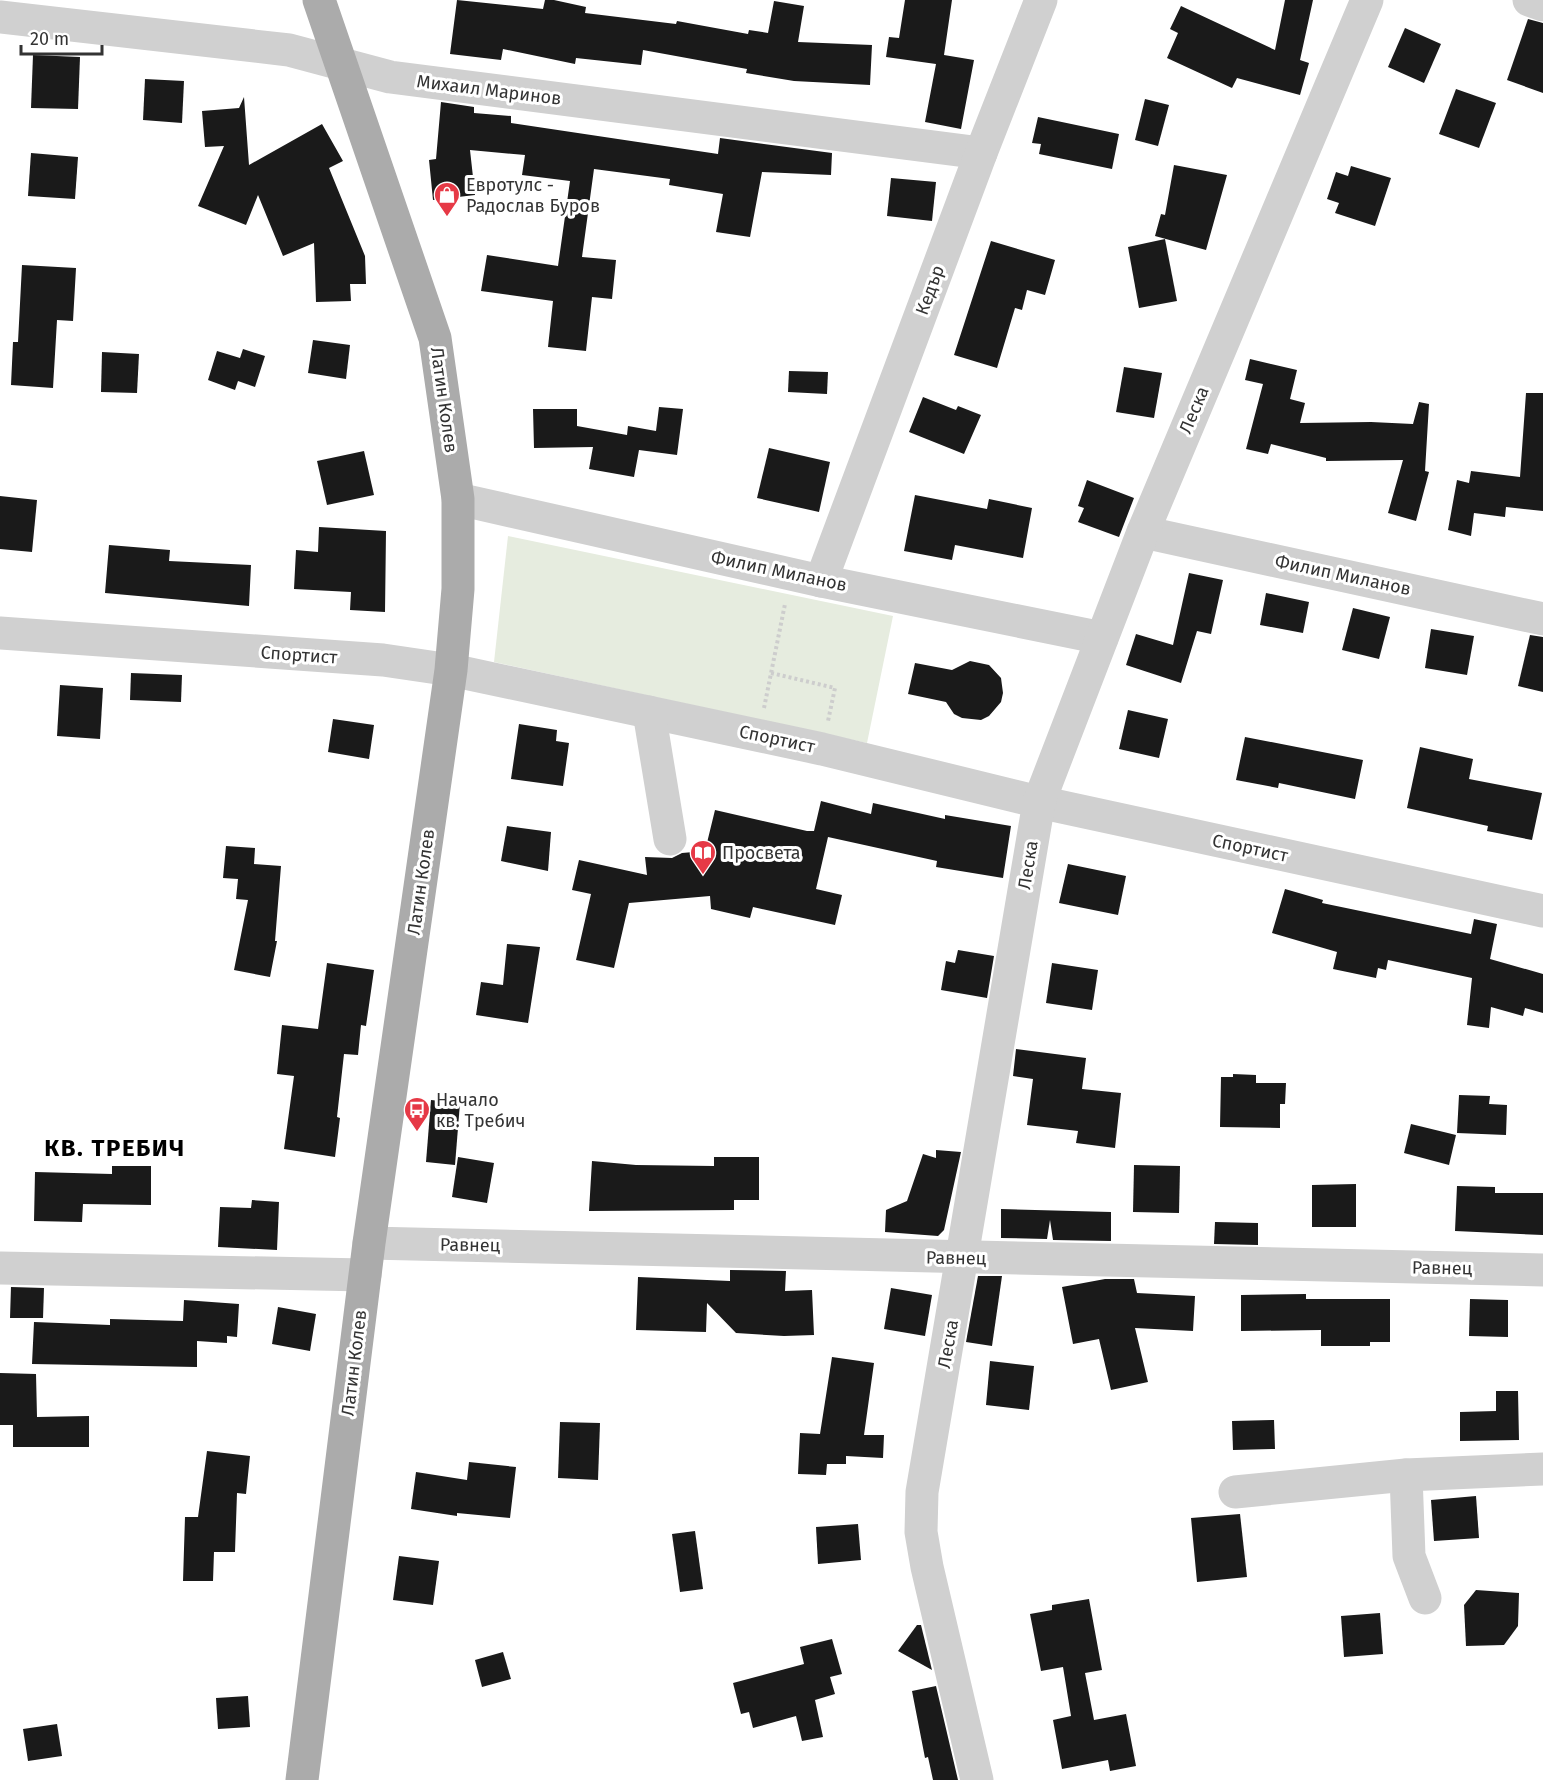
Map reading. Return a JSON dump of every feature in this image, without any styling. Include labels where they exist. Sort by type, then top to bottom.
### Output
[{"type":"main road","name":"Латин Колев","points":[[302,1780],[369,1243],[451,670],[458,589],[458,499],[435,338],[339,64],[319,0]]},
{"type":"street","name":"Кедър","points":[[806,577],[981,153],[1041,0]]},
{"type":"street","name":"Леска","points":[[977,1780],[927,1567],[921,1532],[922,1492],[1039,802],[1143,532],[1367,0]]},
{"type":"street","points":[[1529,0],[1543,5]]},
{"type":"street","name":"Михаил Маринов","points":[[0,17],[289,50],[390,77],[981,153]]},
{"type":"street","name":"Филип Миланов","points":[[458,499],[806,577],[1102,638]]},
{"type":"street","name":"Филип Миланов","points":[[1143,532],[1543,619]]},
{"type":"street","name":"Спортист","points":[[0,633],[383,660],[451,670],[822,748],[1039,802],[1543,911]]},
{"type":"street","points":[[649,712],[670,839]]},
{"type":"street","name":"Равнец","points":[[369,1243],[1543,1270]]},
{"type":"street","points":[[0,1268],[365,1275]]},
{"type":"street","points":[[1235,1492],[1406,1475],[1543,1468]]},
{"type":"street","points":[[1406,1475],[1408,1556],[1425,1598]]},
{"type":"path","points":[[759,735],[771,673],[806,577]]},
{"type":"path","points":[[771,673],[835,688],[822,748]]},
{"type":"shaded area","points":[[508,536],[893,616],[867,743],[494,662]]},
{"type":"building","points":[[457,0],[543,9],[545,0],[554,0],[586,7],[585,13],[676,24],[677,21],[748,34],[749,30],[768,33],[774,1],[804,6],[798,42],[872,45],[870,85],[794,81],[746,73],[747,69],[643,50],[641,65],[576,58],[575,64],[503,49],[501,60],[450,54]]},
{"type":"building","points":[[905,0],[952,0],[944,55],[974,60],[961,129],[925,122],[936,64],[886,57],[889,37],[899,38]]},
{"type":"building","points":[[1285,0],[1313,0],[1300,60],[1309,63],[1300,95],[1237,78],[1232,88],[1167,58],[1178,33],[1170,29],[1181,6],[1275,50]]},
{"type":"building","points":[[1528,19],[1543,23],[1543,93],[1507,80]]},
{"type":"building","points":[[1405,28],[1441,44],[1424,83],[1388,67]]},
{"type":"building","points":[[33,55],[80,57],[78,109],[31,108]]},
{"type":"building","points":[[145,79],[184,81],[182,123],[143,120]]},
{"type":"building","points":[[1456,89],[1496,103],[1479,148],[1439,134]]},
{"type":"building","points":[[244,97],[249,165],[322,124],[343,161],[329,168],[365,256],[366,284],[350,284],[351,301],[316,302],[314,243],[283,256],[258,195],[246,225],[198,206],[224,146],[205,147],[202,111],[239,108]]},
{"type":"building","points":[[1145,99],[1169,105],[1158,146],[1135,140]]},
{"type":"building","points":[[441,102],[474,107],[474,113],[511,116],[511,123],[718,154],[720,138],[832,153],[831,175],[762,172],[750,237],[716,232],[723,194],[669,185],[670,179],[594,169],[582,257],[616,260],[612,299],[592,297],[586,351],[548,347],[553,301],[481,291],[487,255],[558,266],[570,181],[522,175],[525,155],[470,150],[475,195],[433,200],[429,160],[436,159]]},
{"type":"building","points":[[1038,117],[1119,134],[1112,169],[1039,154],[1041,144],[1032,143]]},
{"type":"building","points":[[31,153],[78,157],[75,199],[28,196]]},
{"type":"building","points":[[1174,165],[1227,175],[1206,250],[1155,236],[1161,214],[1165,215]]},
{"type":"building","points":[[1351,166],[1391,178],[1375,226],[1335,213],[1339,203],[1327,199],[1336,172],[1348,176]]},
{"type":"building","points":[[891,178],[936,182],[932,221],[887,216]]},
{"type":"building","points":[[1165,239],[1177,301],[1139,308],[1128,247]]},
{"type":"building","points":[[991,241],[1055,260],[1045,295],[1027,290],[1022,310],[1015,308],[997,368],[954,355]]},
{"type":"building","points":[[22,265],[76,268],[73,321],[57,320],[53,388],[11,385],[13,342],[18,342]]},
{"type":"building","points":[[313,340],[350,345],[346,379],[308,373]]},
{"type":"building","points":[[243,349],[265,356],[255,387],[238,381],[235,390],[208,380],[217,351],[240,358]]},
{"type":"building","points":[[102,352],[139,354],[137,393],[101,392]]},
{"type":"building","points":[[1250,359],[1297,370],[1290,399],[1305,403],[1300,423],[1413,424],[1419,402],[1429,404],[1425,471],[1429,472],[1416,521],[1388,513],[1403,460],[1326,461],[1326,458],[1271,444],[1268,454],[1246,449],[1263,384],[1245,380]]},
{"type":"building","points":[[1124,367],[1162,373],[1154,418],[1116,412]]},
{"type":"building","points":[[789,371],[828,372],[827,394],[788,392]]},
{"type":"building","points":[[1526,393],[1543,393],[1543,511],[1506,507],[1505,517],[1474,513],[1471,536],[1448,530],[1457,480],[1469,483],[1471,471],[1520,477]]},
{"type":"building","points":[[923,397],[956,410],[958,406],[981,415],[964,454],[909,432]]},
{"type":"building","points":[[659,407],[683,409],[677,455],[639,450],[634,477],[589,469],[593,447],[534,448],[533,409],[577,409],[577,426],[627,435],[628,426],[656,431]]},
{"type":"building","points":[[769,448],[830,462],[819,512],[757,498]]},
{"type":"building","points":[[364,451],[374,495],[327,505],[317,461]]},
{"type":"building","points":[[1087,480],[1134,498],[1119,537],[1078,522],[1084,508],[1078,506]]},
{"type":"building","points":[[915,495],[987,509],[989,499],[1032,508],[1023,558],[955,545],[952,560],[904,551]]},
{"type":"building","points":[[0,496],[37,500],[32,552],[0,549]]},
{"type":"building","points":[[319,527],[386,531],[385,612],[350,610],[351,592],[294,589],[296,550],[318,552]]},
{"type":"building","points":[[109,545],[170,550],[169,561],[251,565],[249,606],[105,593]]},
{"type":"building","points":[[1189,573],[1223,580],[1211,634],[1197,631],[1181,683],[1126,665],[1136,634],[1173,645]]},
{"type":"building","points":[[1266,593],[1309,602],[1303,633],[1260,625]]},
{"type":"building","points":[[1353,608],[1390,617],[1379,659],[1342,650]]},
{"type":"building","points":[[1431,629],[1474,636],[1467,675],[1425,668]]},
{"type":"building","points":[[1530,635],[1543,637],[1543,692],[1518,686]]},
{"type":"building","points":[[970,661],[989,665],[1001,678],[1003,693],[1001,702],[989,716],[981,720],[962,718],[954,714],[946,702],[908,694],[915,663],[952,670]]},
{"type":"building","points":[[131,673],[182,675],[181,702],[130,700]]},
{"type":"building","points":[[60,685],[103,688],[100,739],[57,736]]},
{"type":"building","points":[[1128,710],[1168,719],[1159,758],[1119,749]]},
{"type":"building","points":[[333,719],[374,725],[369,759],[328,752]]},
{"type":"building","points":[[519,724],[557,730],[556,741],[569,743],[563,786],[511,779]]},
{"type":"building","points":[[1245,737],[1363,760],[1355,799],[1279,783],[1278,788],[1236,780]]},
{"type":"building","points":[[1420,747],[1473,759],[1469,779],[1542,793],[1532,840],[1487,831],[1488,826],[1407,808]]},
{"type":"building","points":[[821,801],[871,814],[873,803],[945,819],[945,815],[1011,826],[1003,878],[936,867],[937,861],[828,837],[816,889],[842,895],[835,925],[753,907],[750,918],[711,909],[710,896],[629,903],[614,968],[576,960],[591,894],[572,890],[579,860],[647,875],[645,857],[672,858],[682,853],[705,851],[715,810],[814,831]]},
{"type":"building","points":[[507,826],[551,832],[548,871],[501,861]]},
{"type":"building","points":[[226,846],[255,848],[254,864],[281,866],[275,941],[277,941],[270,977],[234,970],[248,900],[236,899],[238,879],[223,878]]},
{"type":"building","points":[[1068,864],[1126,876],[1118,915],[1059,903]]},
{"type":"building","points":[[1285,889],[1323,900],[1322,903],[1471,934],[1474,919],[1497,924],[1490,959],[1543,974],[1543,1013],[1525,1008],[1523,1016],[1491,1007],[1489,1028],[1467,1025],[1472,978],[1388,960],[1386,970],[1378,968],[1376,978],[1333,969],[1337,952],[1272,933]]},
{"type":"building","points":[[507,944],[540,947],[528,1023],[476,1015],[481,982],[503,985]]},
{"type":"building","points":[[958,950],[994,956],[987,998],[941,990],[946,961],[955,963]]},
{"type":"building","points":[[327,963],[374,970],[366,1026],[361,1025],[358,1055],[344,1054],[335,1157],[284,1149],[294,1076],[277,1074],[282,1025],[318,1029]]},
{"type":"building","points":[[1052,963],[1098,970],[1092,1010],[1046,1003]]},
{"type":"building","points":[[1016,1049],[1086,1058],[1082,1089],[1121,1093],[1115,1148],[1076,1143],[1078,1131],[1027,1125],[1033,1079],[1013,1076]]},
{"type":"building","points":[[1233,1074],[1256,1075],[1256,1083],[1286,1083],[1285,1104],[1280,1104],[1280,1128],[1220,1127],[1221,1077],[1233,1077]]},
{"type":"building","points":[[1459,1095],[1490,1096],[1489,1104],[1507,1105],[1506,1135],[1457,1133]]},
{"type":"building","points":[[431,1100],[460,1103],[455,1165],[426,1162]]},
{"type":"building","points":[[1411,1124],[1456,1135],[1449,1165],[1404,1153]]},
{"type":"building","points":[[936,1150],[961,1152],[944,1230],[938,1236],[885,1232],[886,1210],[907,1201],[923,1154],[936,1158]]},
{"type":"building","points":[[458,1157],[494,1163],[487,1203],[452,1197]]},
{"type":"building","points":[[714,1157],[759,1157],[759,1200],[734,1200],[734,1210],[589,1211],[592,1161],[636,1165],[714,1166]]},
{"type":"building","points":[[1134,1165],[1180,1166],[1179,1213],[1133,1212]]},
{"type":"building","points":[[112,1166],[151,1166],[151,1205],[83,1204],[82,1222],[34,1221],[35,1172],[112,1174]]},
{"type":"building","points":[[1356,1184],[1356,1227],[1312,1227],[1312,1185]]},
{"type":"building","points":[[1457,1186],[1495,1187],[1495,1193],[1543,1193],[1543,1235],[1455,1231]]},
{"type":"building","points":[[252,1200],[279,1202],[277,1250],[218,1247],[220,1207],[251,1208]]},
{"type":"building","points":[[1001,1209],[1111,1212],[1111,1241],[1053,1240],[1050,1220],[1047,1239],[1001,1238]]},
{"type":"building","points":[[1215,1222],[1258,1223],[1258,1245],[1214,1244]]},
{"type":"building","points":[[730,1270],[786,1271],[785,1291],[812,1290],[814,1335],[736,1333],[707,1303],[706,1332],[636,1330],[638,1277],[730,1281]]},
{"type":"building","points":[[978,1276],[1002,1276],[992,1346],[966,1342]]},
{"type":"building","points":[[1105,1279],[1134,1279],[1137,1293],[1195,1296],[1193,1331],[1135,1328],[1148,1382],[1111,1390],[1099,1339],[1073,1344],[1062,1287]]},
{"type":"building","points":[[11,1287],[44,1288],[43,1318],[10,1318]]},
{"type":"building","points":[[891,1288],[932,1295],[925,1336],[884,1329]]},
{"type":"building","points":[[1306,1294],[1306,1299],[1390,1299],[1390,1342],[1370,1342],[1370,1346],[1321,1346],[1321,1330],[1241,1331],[1241,1295]]},
{"type":"building","points":[[1470,1299],[1508,1300],[1508,1337],[1469,1336]]},
{"type":"building","points":[[184,1300],[239,1304],[237,1337],[227,1336],[227,1343],[197,1341],[197,1367],[32,1364],[34,1322],[110,1325],[110,1319],[183,1321]]},
{"type":"building","points":[[278,1307],[316,1314],[310,1351],[272,1344]]},
{"type":"building","points":[[832,1357],[874,1363],[864,1435],[884,1435],[883,1458],[846,1456],[846,1464],[827,1464],[826,1475],[798,1474],[800,1433],[820,1434]]},
{"type":"building","points":[[990,1361],[1034,1366],[1029,1410],[986,1405]]},
{"type":"building","points":[[0,1373],[36,1374],[37,1417],[89,1416],[89,1447],[13,1447],[13,1425],[0,1425]]},
{"type":"building","points":[[1496,1391],[1518,1391],[1519,1440],[1460,1441],[1460,1412],[1496,1411]]},
{"type":"building","points":[[1274,1420],[1275,1449],[1233,1450],[1232,1421]]},
{"type":"building","points":[[560,1422],[600,1423],[598,1480],[558,1478]]},
{"type":"building","points":[[207,1451],[250,1456],[246,1494],[237,1493],[235,1552],[214,1552],[213,1581],[183,1581],[185,1517],[198,1517]]},
{"type":"building","points":[[469,1462],[516,1467],[510,1518],[457,1513],[457,1516],[411,1509],[416,1472],[467,1480]]},
{"type":"building","points":[[1476,1496],[1479,1538],[1434,1541],[1431,1500]]},
{"type":"building","points":[[1240,1514],[1247,1577],[1197,1582],[1191,1518]]},
{"type":"building","points":[[858,1524],[861,1560],[818,1564],[816,1527]]},
{"type":"building","points":[[695,1531],[703,1589],[680,1592],[672,1534]]},
{"type":"building","points":[[399,1556],[439,1561],[433,1605],[393,1600]]},
{"type":"building","points":[[1476,1590],[1519,1593],[1518,1626],[1504,1645],[1466,1646],[1464,1605]]},
{"type":"building","points":[[1089,1599],[1102,1670],[1085,1673],[1094,1720],[1126,1714],[1136,1766],[1110,1771],[1108,1760],[1062,1769],[1053,1720],[1071,1716],[1063,1667],[1041,1671],[1030,1614],[1052,1610],[1052,1605]]},
{"type":"building","points":[[1380,1613],[1383,1654],[1344,1657],[1341,1616]]},
{"type":"building","points":[[917,1625],[921,1625],[932,1670],[898,1651]]},
{"type":"building","points":[[832,1639],[842,1674],[830,1677],[835,1694],[815,1700],[823,1737],[802,1741],[796,1716],[753,1728],[749,1712],[741,1714],[733,1683],[804,1664],[800,1647]]},
{"type":"building","points":[[503,1652],[511,1679],[482,1687],[475,1660]]},
{"type":"building","points":[[936,1686],[958,1780],[933,1780],[928,1757],[925,1758],[912,1691]]},
{"type":"building","points":[[248,1696],[250,1727],[218,1729],[216,1698]]},
{"type":"building","points":[[57,1724],[62,1756],[28,1761],[23,1729]]},
{"type":"place","name":"Евротулс - Радослав Буров","points":[[447,218]]},
{"type":"place","name":"Просвета","points":[[703,876]]},
{"type":"place","name":"Начало кв. Требич","points":[[417,1133]]},
{"type":"district","name":"КВ. ТРЕБИЧ","points":[[115,1148]]}]
